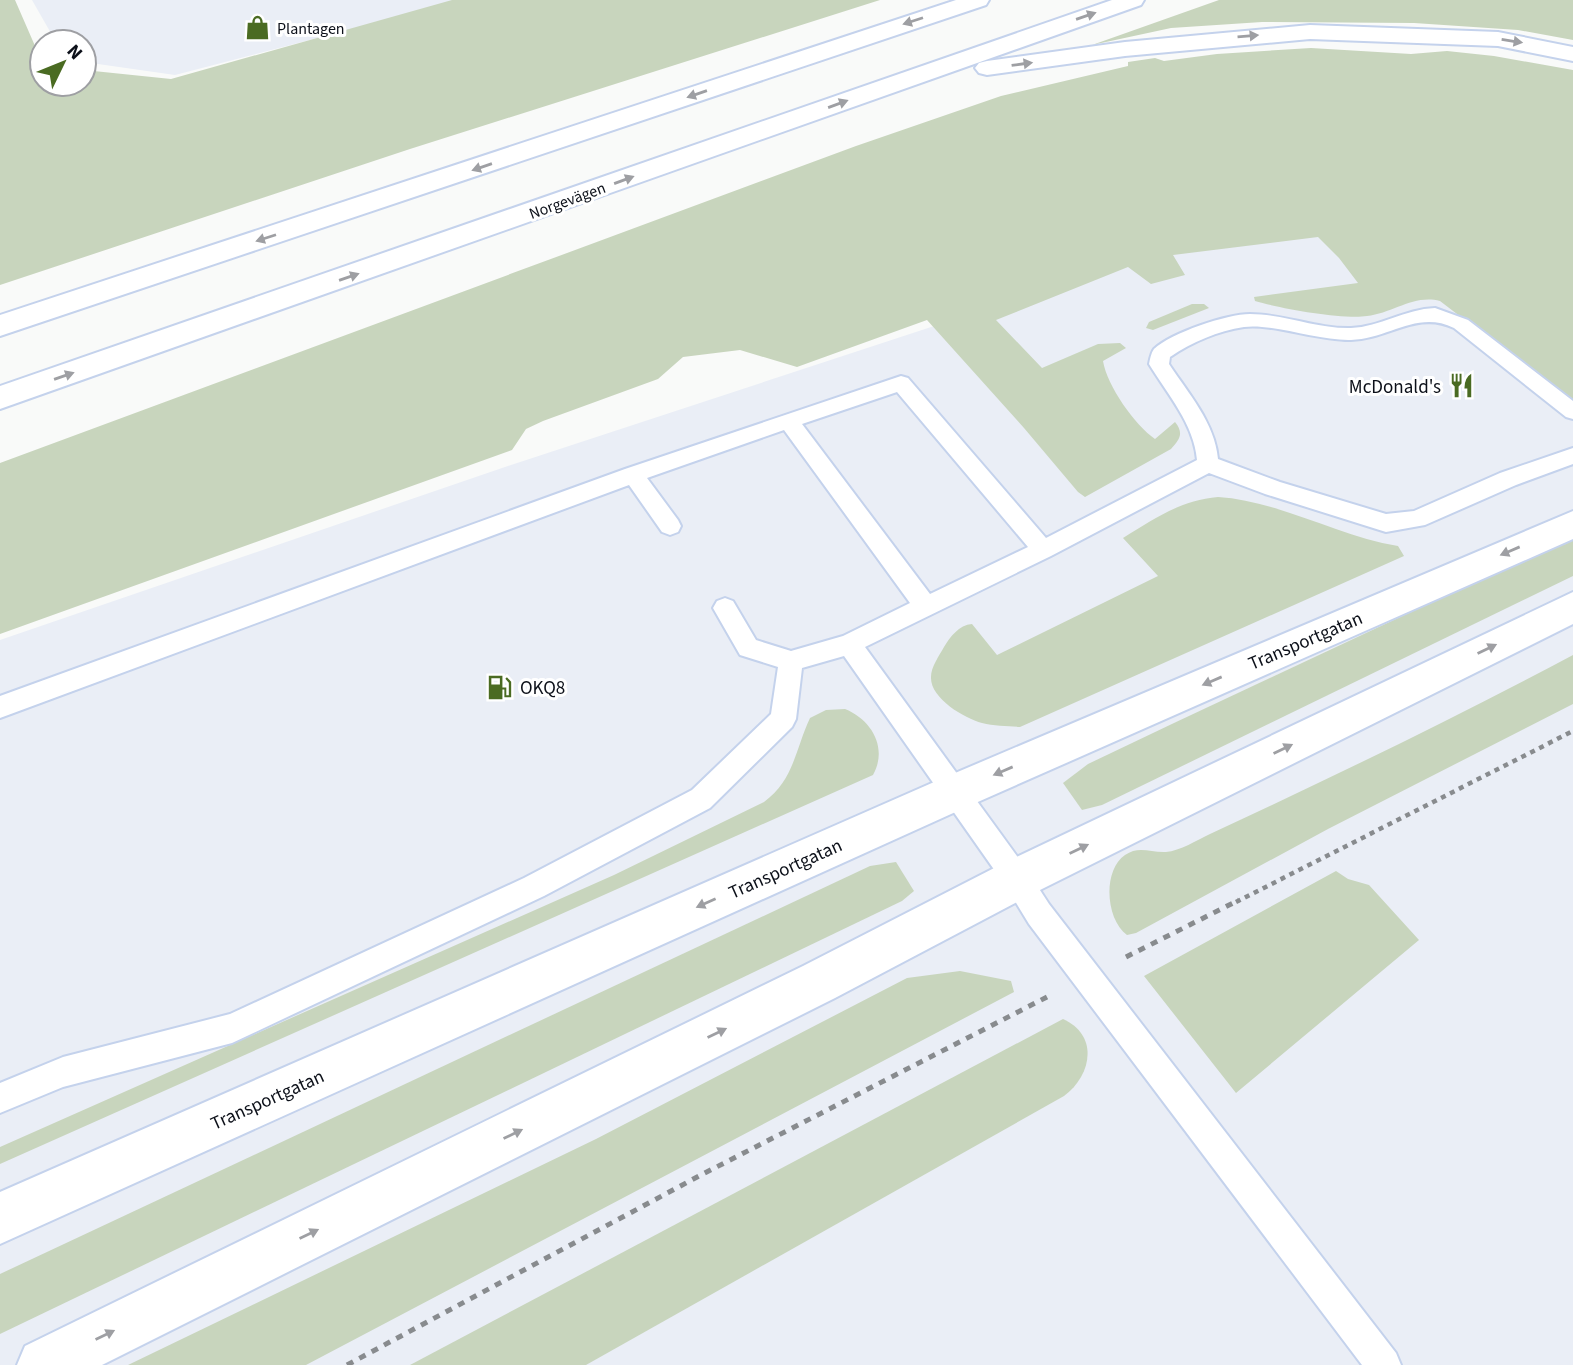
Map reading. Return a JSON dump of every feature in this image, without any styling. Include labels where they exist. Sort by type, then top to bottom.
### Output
[{"type":"main road","points":[[0,326],[978,0]]},
{"type":"main road","name":"Norgevägen","points":[[0,398],[1133,0]]},
{"type":"main road","points":[[905,80],[1125,49],[1310,32],[1498,39],[1573,54]]},
{"type":"main road","name":"Transportgatan","points":[[0,1218],[956,792],[1573,524]]},
{"type":"main road","points":[[44,1365],[819,982],[1017,879],[1573,607]]},
{"type":"lane","points":[[1208,464],[1206,442],[1159,364],[1161,355],[1187,340],[1249,320],[1350,334],[1375,331],[1427,314],[1442,314],[1461,324],[1573,412]]},
{"type":"lane","points":[[0,707],[632,475],[901,383],[1043,550]]},
{"type":"lane","points":[[788,421],[927,608]]},
{"type":"lane","points":[[725,608],[748,648],[791,661],[849,644],[927,608],[1208,464],[1273,488],[1386,523],[1417,519],[1497,484],[1573,456]]},
{"type":"lane","points":[[632,475],[670,526]]},
{"type":"lane","points":[[849,644],[956,792],[1039,914],[1384,1365]]},
{"type":"lane","points":[[0,1098],[62,1072],[232,1028],[534,887],[701,800],[783,719],[791,661]]},
{"type":"path","points":[[347,1365],[699,1176],[1573,731]]},
{"type":"shaded area","points":[[32,0],[464,0],[175,75],[98,64],[98,28],[48,28]]},
{"type":"shaded area","points":[[1306,204],[1573,348],[1573,1365],[0,1365],[0,640],[505,467]]},
{"type":"green space","points":[[0,0],[15,0],[28,30],[28,98],[98,98],[98,71],[171,79],[452,0],[880,0],[410,149],[0,285]]},
{"type":"green space","points":[[1219,0],[1573,0],[1573,40],[1518,30],[1414,23],[1262,22],[1171,28],[1092,45]]},
{"type":"green space","points":[[1311,48],[1411,54],[1447,51],[1573,70],[1573,400],[1440,301],[1421,300],[1377,314],[1357,317],[1311,313],[1255,301],[1254,297],[1358,283],[1318,237],[1173,255],[1185,275],[1151,284],[1128,267],[996,320],[1042,368],[1098,344],[1120,343],[1126,348],[1103,361],[1110,382],[1123,404],[1155,439],[1175,422],[1178,426],[1180,436],[1171,449],[1085,497],[927,320],[797,367],[740,350],[683,357],[658,379],[526,429],[512,450],[0,634],[0,463],[856,146],[1001,96],[1128,66],[1128,62]]},
{"type":"green space","points":[[1192,304],[1204,304],[1209,308],[1153,330],[1146,328],[1149,322]]},
{"type":"green space","points":[[1218,497],[1264,505],[1353,535],[1398,546],[1404,556],[1020,727],[982,723],[949,706],[936,692],[932,685],[932,669],[946,643],[959,629],[972,624],[997,655],[1158,576],[1123,538],[1180,506]]},
{"type":"green space","points":[[1573,536],[1573,576],[1102,805],[1082,810],[1063,783],[1088,764]]},
{"type":"green space","points":[[1573,655],[1573,704],[1328,829],[1136,933],[1127,935],[1120,928],[1111,907],[1110,883],[1118,862],[1125,855],[1135,850],[1166,852],[1183,847],[1393,747]]},
{"type":"green space","points":[[845,709],[863,720],[875,736],[879,755],[873,775],[0,1164],[0,1147],[614,875],[764,802],[788,774],[810,718],[826,710]]},
{"type":"green space","points":[[896,862],[914,891],[902,901],[0,1334],[0,1274],[870,866]]},
{"type":"green space","points":[[1336,871],[1348,879],[1369,885],[1419,940],[1236,1093],[1144,976]]},
{"type":"green space","points":[[960,971],[1011,981],[1014,992],[306,1365],[128,1365],[596,1139],[907,978]]},
{"type":"green space","points":[[1063,1019],[1083,1035],[1088,1056],[1080,1078],[1064,1096],[586,1365],[410,1365]]},
{"type":"place","name":"Plantagen","points":[[257,28]]},
{"type":"place","name":"McDonald's","points":[[1461,386]]},
{"type":"place","name":"OKQ8","points":[[500,687]]}]
